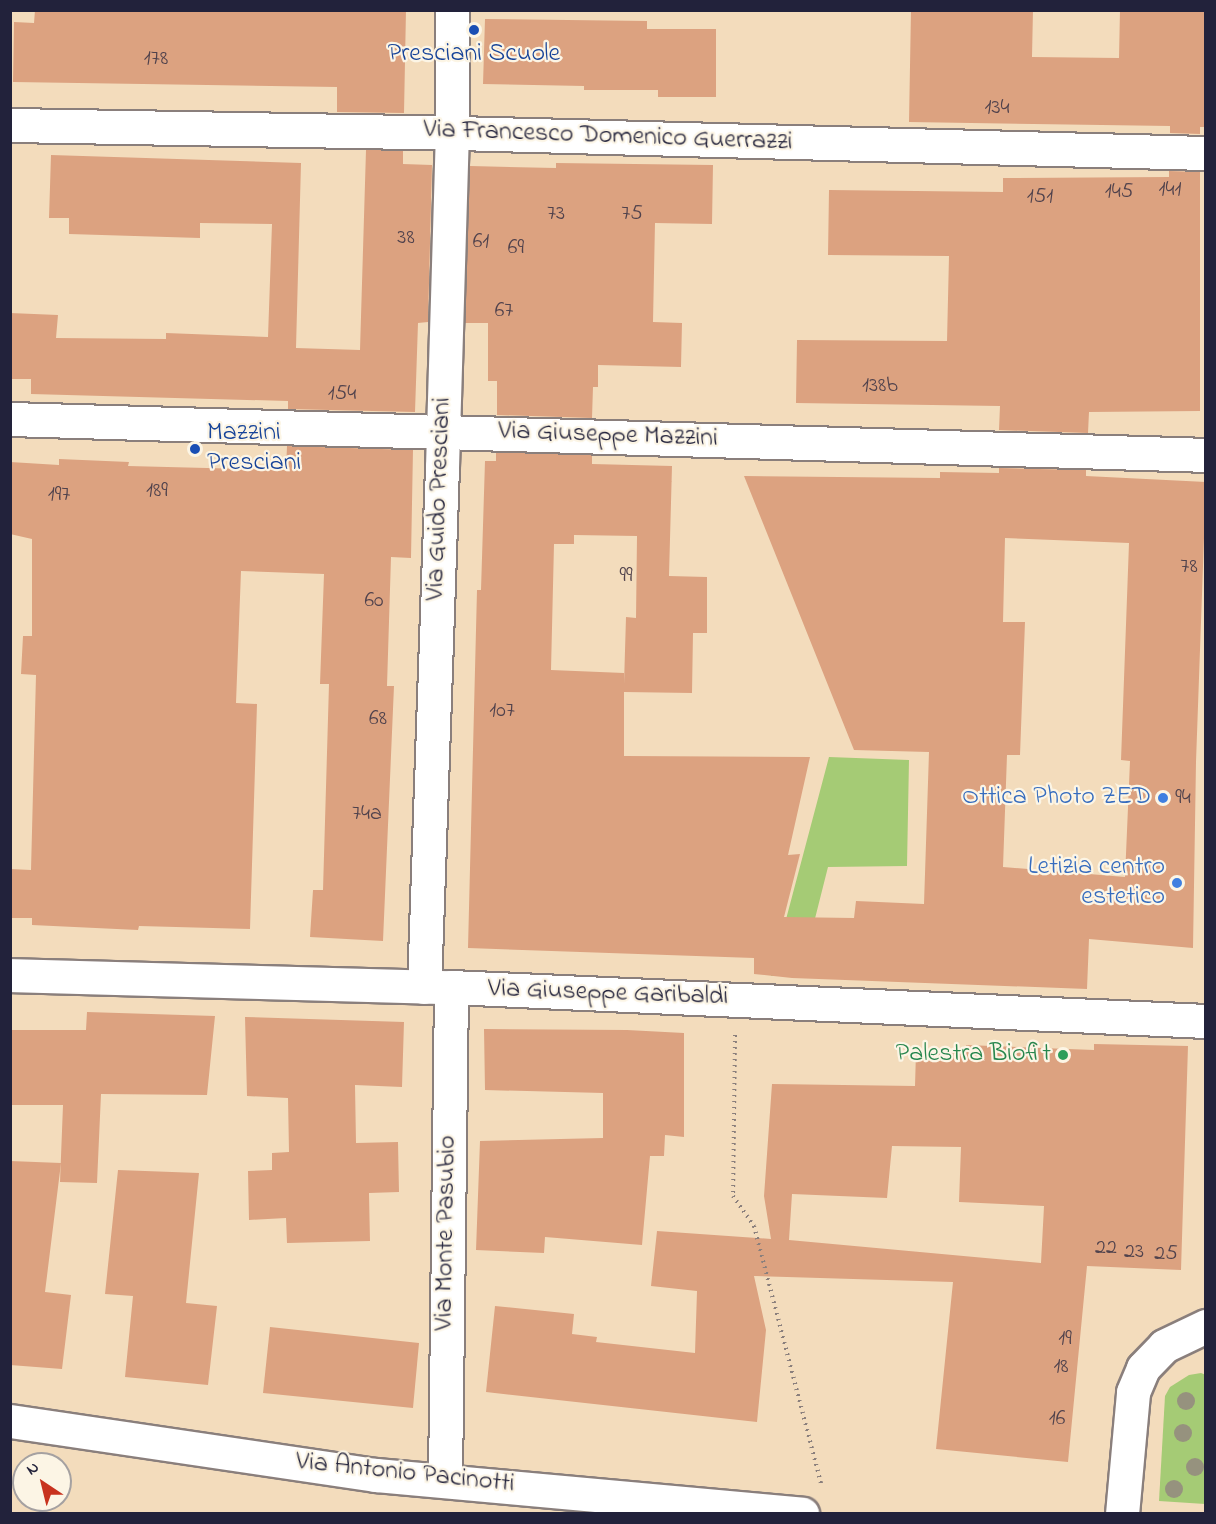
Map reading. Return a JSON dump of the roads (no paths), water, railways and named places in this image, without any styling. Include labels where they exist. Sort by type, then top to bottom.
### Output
[{"type":"street","name":"Via Guido Presciani","points":[[438,987],[442,431],[452,133],[452,10]]},
{"type":"street","name":"Via Francesco Domenico Guerrazzi","points":[[10,125],[452,133],[1206,153]]},
{"type":"street","name":"Via Giuseppe Mazzini","points":[[10,419],[1206,455]]},
{"type":"street","name":"Via Giuseppe Garibaldi","points":[[10,975],[438,987],[1206,1022]]},
{"type":"street","name":"Via Monte Pasubio","points":[[438,987],[445,1479]]},
{"type":"street","points":[[1122,1514],[1133,1392],[1143,1368],[1164,1346],[1206,1326]]},
{"type":"street","name":"Via Antonio Pacinotti","points":[[10,1421],[376,1474],[812,1502]]},
{"type":"place","name":"Presciani Scuole","points":[[474,30]]},
{"type":"place","name":"Mazzini Presciani","points":[[195,449]]},
{"type":"place","name":"Ottica Photo ZED","points":[[1163,798]]},
{"type":"place","name":"Letizia centro estetico","points":[[1177,883]]},
{"type":"place","name":"Palestra Biofit","points":[[1063,1055]]}]
